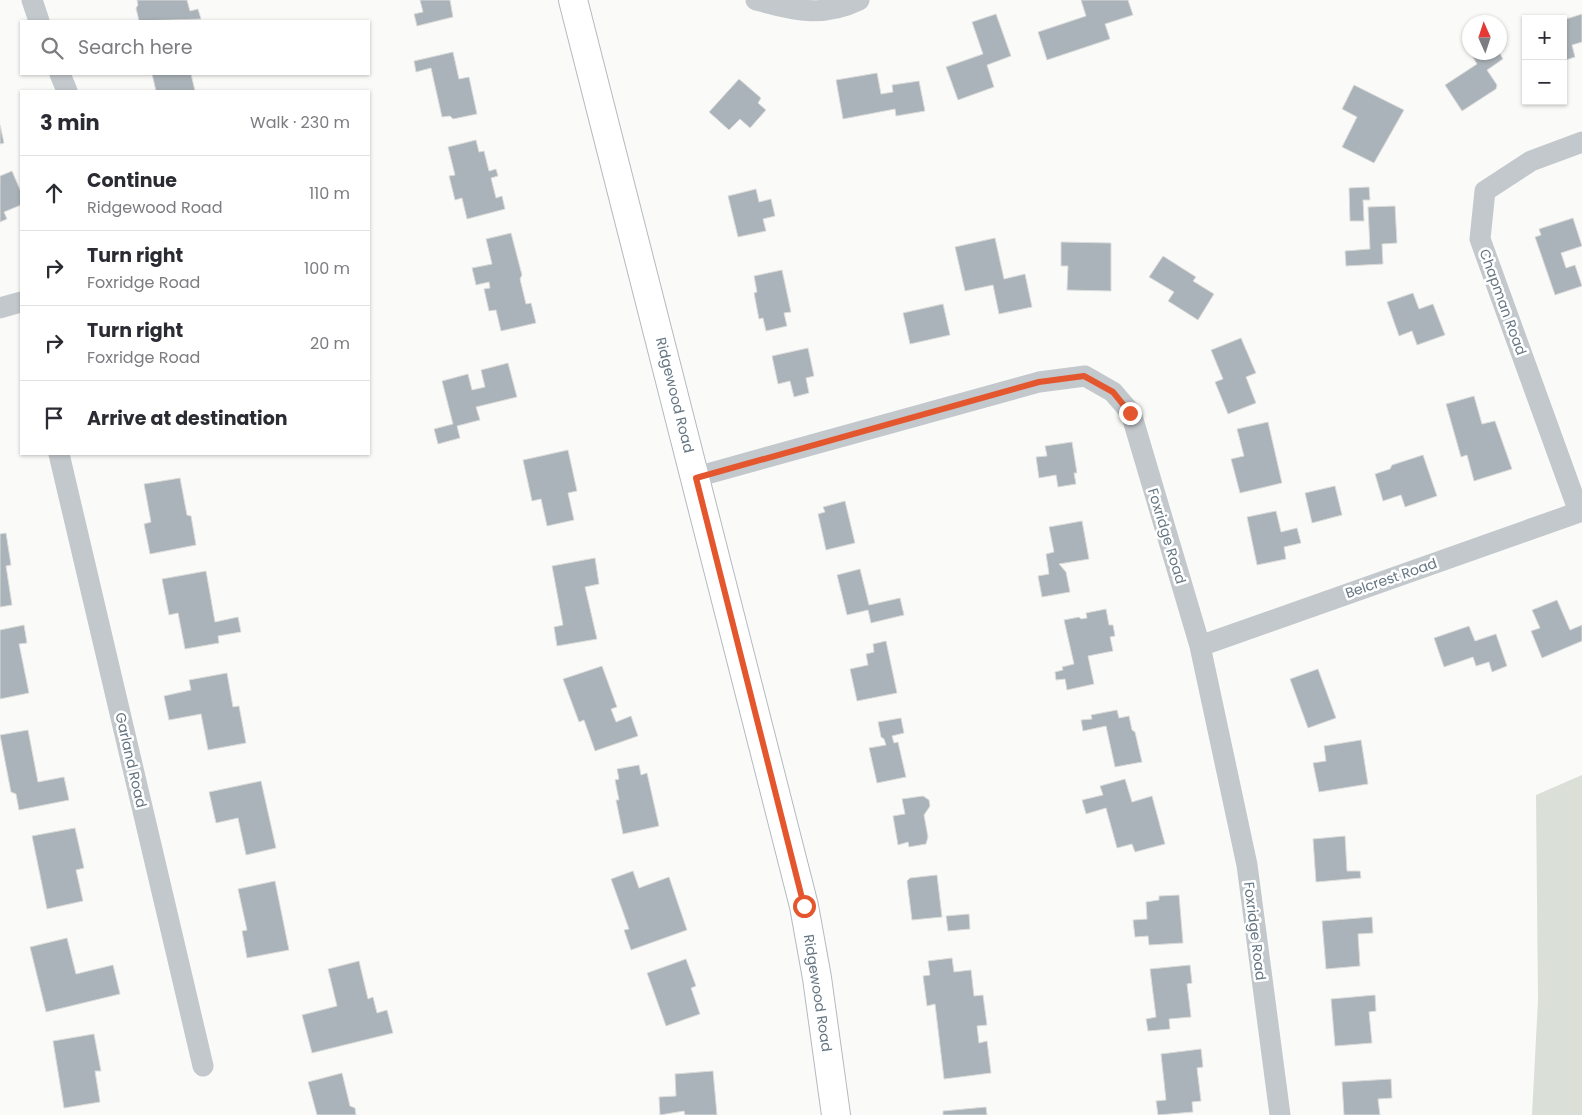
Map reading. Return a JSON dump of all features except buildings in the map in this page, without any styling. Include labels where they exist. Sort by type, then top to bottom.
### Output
[{"type":"main road","name":"Ridgewood Road","points":[[573,0],[804,906],[819,987],[836,1115]]},
{"type":"street","points":[[32,0],[39,20]]},
{"type":"street","points":[[756,0],[798,11],[841,9],[859,0]]},
{"type":"street","points":[[60,75],[67,90]]},
{"type":"street","name":"Chapman Road","points":[[1581,512],[1480,239],[1485,192],[1531,161],[1582,142]]},
{"type":"street","points":[[0,308],[20,302]]},
{"type":"street","name":"Foxridge Road","points":[[696,478],[1039,382],[1084,376],[1113,392],[1130,413],[1200,646],[1247,865],[1280,1115]]},
{"type":"street","name":"Garland Road","points":[[59,455],[203,1066]]},
{"type":"street","name":"Belcrest Road","points":[[1200,646],[1581,512]]},
{"type":"shaded area","points":[[1582,775],[1582,1115],[1532,1115],[1538,1000],[1536,795]]},
{"type":"route","points":[[804,906],[696,478],[1039,382],[1084,376],[1113,392],[1130,413]]}]
